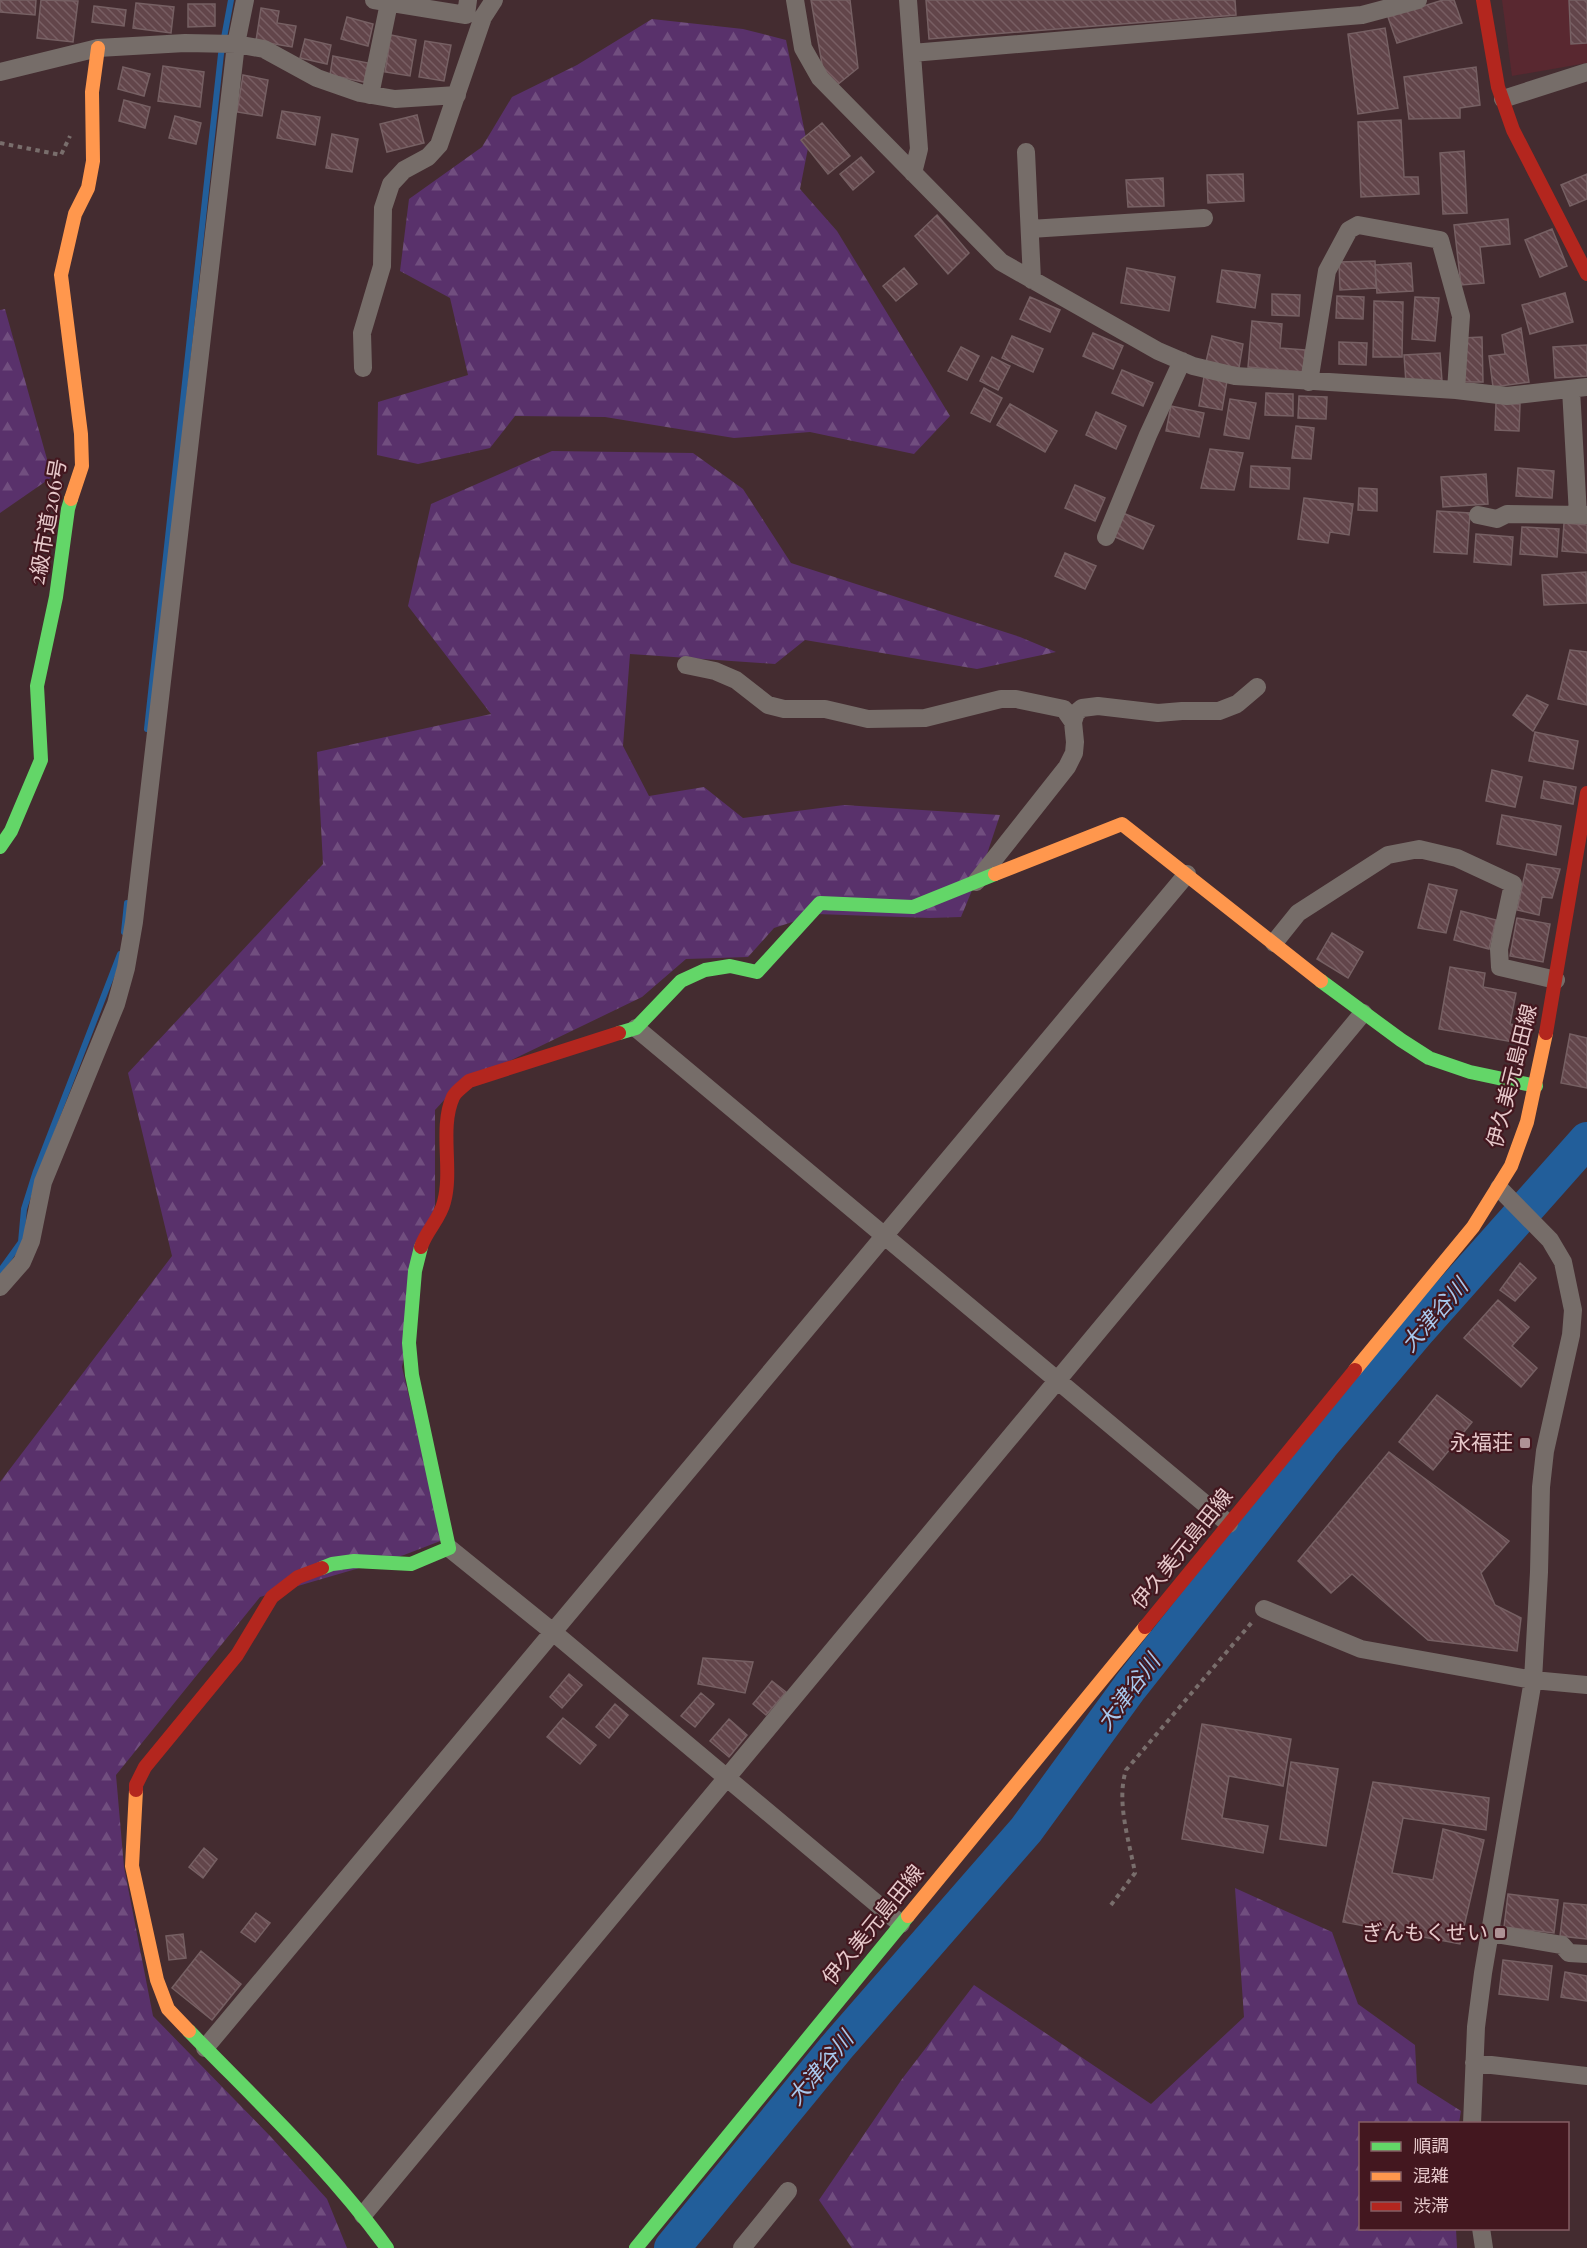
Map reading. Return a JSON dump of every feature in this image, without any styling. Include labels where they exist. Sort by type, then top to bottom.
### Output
[{"type":"street","points":[[0,1287],[22,1262],[31,1241],[43,1182],[116,1004],[128,956],[136,910],[236,44],[245,0]]},
{"type":"street","points":[[370,95],[381,2],[472,11],[494,0]]},
{"type":"street","points":[[795,0],[803,48],[820,78],[1001,262],[1158,351],[1182,361],[1235,376],[1455,390],[1507,396],[1579,388],[1582,515],[1507,514],[1497,519],[1478,514]]},
{"type":"street","points":[[908,0],[919,149],[913,173]]},
{"type":"street","points":[[912,53],[1362,15],[1418,0]]},
{"type":"street","points":[[1483,0],[1498,87],[1514,130],[1587,274]]},
{"type":"street","points":[[363,368],[362,333],[382,266],[383,208],[392,184],[404,170],[428,157],[439,145],[457,95],[472,11]]},
{"type":"street","points":[[0,72],[98,48],[184,43],[236,44],[264,49],[317,78],[370,95],[395,99],[457,95]]},
{"type":"street","name":"2級市道206号","points":[[0,847],[11,831],[41,760],[37,686],[56,597],[68,509],[82,466],[81,434],[61,276],[75,214],[87,188],[93,161],[92,92],[98,48]]},
{"type":"street","points":[[1503,99],[1587,72]]},
{"type":"street","points":[[1026,152],[1032,280]]},
{"type":"street","points":[[1030,229],[1204,218]]},
{"type":"street","points":[[1310,382],[1327,271],[1349,230],[1358,225],[1440,240],[1461,316],[1455,390]]},
{"type":"street","points":[[1106,537],[1148,435],[1182,361]]},
{"type":"street","points":[[686,665],[715,671],[736,680],[768,705],[784,709],[825,709],[868,719],[896,720],[925,718],[1001,699],[1016,699],[1064,710],[1073,722]]},
{"type":"street","points":[[975,882],[1067,767],[1074,753],[1076,742],[1073,722],[1076,713],[1082,708],[1098,706],[1158,713],[1219,711],[1237,704],[1257,687]]},
{"type":"street","name":"伊久美元島田線","points":[[636,2248],[1473,1227],[1505,1194],[1536,1086],[1587,794]]},
{"type":"street","points":[[900,1924],[553,1632],[449,1548],[412,1375],[409,1343],[415,1271],[424,1237],[443,1206],[447,1189],[448,1113],[454,1095],[469,1081],[636,1028],[681,981],[705,970],[730,966],[757,972],[820,903],[913,907],[1122,824],[1285,954],[1363,1013],[1430,1058],[1470,1072],[1536,1086]]},
{"type":"street","points":[[1274,943],[1298,913],[1388,855],[1419,849],[1457,858],[1514,884],[1499,949],[1500,967],[1556,980]]},
{"type":"street","points":[[205,2048],[1187,874]]},
{"type":"street","points":[[363,2215],[1363,1013]]},
{"type":"street","points":[[636,1028],[1229,1524]]},
{"type":"street","points":[[1472,2122],[1476,2027],[1533,1680],[1544,1460],[1578,1347],[1569,1285],[1563,1262],[1550,1240],[1505,1194]]},
{"type":"street","points":[[387,2248],[363,2215],[285,2129],[168,2009],[157,1980],[132,1866],[136,1785],[145,1767],[237,1655],[272,1597],[298,1576],[343,1562],[411,1564],[449,1548]]},
{"type":"street","points":[[1264,1609],[1360,1649],[1533,1680],[1587,1685]]},
{"type":"street","points":[[1490,1933],[1562,1945],[1569,1953],[1587,1954]]},
{"type":"street","points":[[1474,2063],[1587,2076]]},
{"type":"street","points":[[742,2248],[788,2191]]},
{"type":"street","points":[[1481,2230],[1484,2248]]},
{"type":"path","points":[[0,143],[62,155],[72,134]]},
{"type":"path","points":[[1111,1905],[1135,1873],[1122,1803],[1122,1785],[1126,1770],[1264,1609]]},
{"type":"shaded area","points":[[1502,0],[1587,0],[1587,63],[1512,76]]},
{"type":"green space","points":[[652,19],[743,29],[786,40],[808,148],[800,189],[837,231],[950,416],[914,454],[810,432],[734,438],[605,417],[515,416],[490,448],[418,464],[377,455],[378,402],[468,375],[450,298],[400,271],[409,199],[482,147],[512,97],[577,65]]},
{"type":"green space","points":[[5,309],[52,477],[0,513],[0,310]]},
{"type":"green space","points":[[552,451],[693,453],[743,489],[791,563],[1020,637],[1056,652],[977,669],[805,640],[775,664],[630,654],[623,746],[649,796],[704,787],[743,818],[844,805],[1000,815],[987,854],[961,917],[817,914],[774,928],[748,957],[686,959],[642,997],[456,1087],[435,1110],[435,1204],[402,1367],[443,1540],[404,1555],[260,1597],[116,1775],[124,1867],[153,2016],[271,2137],[327,2199],[347,2248],[0,2248],[0,1482],[172,1256],[128,1073],[323,864],[317,752],[491,714],[408,606],[431,504]]},
{"type":"green space","points":[[1235,1888],[1332,1932],[1358,2004],[1415,2045],[1417,2083],[1461,2111],[1459,2122],[1359,2122],[1359,2230],[1456,2230],[1457,2248],[852,2248],[819,2200],[902,2079],[974,1985],[1151,2104],[1244,2017]]},
{"type":"building","points":[[0,0],[36,0],[35,15],[0,12]]},
{"type":"building","points":[[41,0],[78,1],[73,42],[37,38]]},
{"type":"building","points":[[811,0],[850,0],[858,68],[837,85],[823,70]]},
{"type":"building","points":[[926,0],[1235,0],[1236,15],[929,39]]},
{"type":"building","points":[[1443,0],[1454,0],[1462,23],[1397,43],[1388,17]]},
{"type":"building","points":[[1569,0],[1587,0],[1587,43],[1571,44]]},
{"type":"building","points":[[136,3],[174,7],[171,33],[133,28]]},
{"type":"building","points":[[188,4],[215,4],[215,26],[188,27]]},
{"type":"building","points":[[94,6],[126,10],[124,26],[92,22]]},
{"type":"building","points":[[261,8],[279,11],[277,23],[296,26],[292,47],[256,41]]},
{"type":"building","points":[[347,17],[373,24],[368,46],[341,39]]},
{"type":"building","points":[[1385,28],[1398,108],[1358,114],[1348,34]]},
{"type":"building","points":[[391,35],[416,40],[410,76],[385,72]]},
{"type":"building","points":[[305,39],[331,45],[327,64],[300,58]]},
{"type":"building","points":[[425,41],[451,45],[444,81],[419,77]]},
{"type":"building","points":[[333,56],[368,63],[364,82],[330,75]]},
{"type":"building","points":[[163,66],[204,72],[200,107],[158,101]]},
{"type":"building","points":[[123,67],[150,74],[144,96],[118,89]]},
{"type":"building","points":[[1476,67],[1480,105],[1460,108],[1460,118],[1409,119],[1404,77]]},
{"type":"building","points":[[243,75],[268,80],[262,116],[237,112]]},
{"type":"building","points":[[124,100],[150,107],[145,128],[119,121]]},
{"type":"building","points":[[282,111],[320,117],[315,145],[277,138]]},
{"type":"building","points":[[417,115],[424,143],[387,152],[380,124]]},
{"type":"building","points":[[175,116],[201,123],[196,144],[169,138]]},
{"type":"building","points":[[1401,120],[1404,177],[1418,177],[1419,194],[1361,197],[1358,122]]},
{"type":"building","points":[[822,123],[850,156],[828,174],[801,140]]},
{"type":"building","points":[[332,134],[358,139],[352,172],[326,168]]},
{"type":"building","points":[[1464,151],[1467,213],[1443,214],[1440,153]]},
{"type":"building","points":[[861,157],[874,172],[853,190],[840,174]]},
{"type":"building","points":[[1243,174],[1244,201],[1208,203],[1207,175]]},
{"type":"building","points":[[1587,174],[1587,199],[1570,206],[1561,185]]},
{"type":"building","points":[[1163,178],[1164,206],[1128,207],[1126,180]]},
{"type":"building","points":[[937,215],[969,253],[948,274],[915,236]]},
{"type":"building","points":[[1508,219],[1510,244],[1480,247],[1484,283],[1461,285],[1454,225]]},
{"type":"building","points":[[1552,229],[1567,266],[1540,277],[1525,240]]},
{"type":"building","points":[[1375,261],[1376,288],[1340,290],[1339,262]]},
{"type":"building","points":[[1411,263],[1413,291],[1377,293],[1375,265]]},
{"type":"building","points":[[904,268],[917,284],[896,301],[883,286]]},
{"type":"building","points":[[1127,268],[1175,277],[1169,311],[1121,303]]},
{"type":"building","points":[[1222,270],[1260,275],[1255,308],[1217,302]]},
{"type":"building","points":[[1565,293],[1573,322],[1530,334],[1522,305]]},
{"type":"building","points":[[1272,294],[1300,295],[1299,316],[1272,315]]},
{"type":"building","points":[[1337,296],[1364,297],[1363,319],[1336,318]]},
{"type":"building","points":[[1030,297],[1060,310],[1050,332],[1020,319]]},
{"type":"building","points":[[1415,297],[1439,298],[1435,341],[1412,339]]},
{"type":"building","points":[[1374,301],[1403,302],[1402,357],[1373,357]]},
{"type":"building","points":[[1252,321],[1282,324],[1280,348],[1305,350],[1304,372],[1248,367]]},
{"type":"building","points":[[1521,328],[1529,382],[1493,387],[1489,356],[1505,354],[1502,335]]},
{"type":"building","points":[[1093,333],[1123,346],[1113,369],[1083,356]]},
{"type":"building","points":[[1012,336],[1043,349],[1033,372],[1002,358]]},
{"type":"building","points":[[1212,336],[1243,344],[1239,368],[1206,362]]},
{"type":"building","points":[[1482,337],[1483,382],[1463,382],[1462,338]]},
{"type":"building","points":[[1339,342],[1367,343],[1366,365],[1339,364]]},
{"type":"building","points":[[1587,345],[1587,376],[1555,378],[1553,347]]},
{"type":"building","points":[[961,347],[979,356],[967,380],[948,371]]},
{"type":"building","points":[[1440,353],[1442,381],[1406,383],[1404,355]]},
{"type":"building","points":[[992,357],[1010,366],[998,390],[980,381]]},
{"type":"building","points":[[1122,370],[1153,383],[1143,406],[1112,393]]},
{"type":"building","points":[[1204,377],[1227,381],[1222,410],[1199,406]]},
{"type":"building","points":[[984,388],[1002,398],[990,422],[971,413]]},
{"type":"building","points":[[1266,393],[1293,394],[1293,416],[1265,415]]},
{"type":"building","points":[[1299,396],[1327,397],[1326,419],[1298,418]]},
{"type":"building","points":[[1230,399],[1256,403],[1249,439],[1224,435]]},
{"type":"building","points":[[1496,403],[1520,404],[1519,431],[1495,430]]},
{"type":"building","points":[[1010,404],[1057,431],[1045,452],[997,425]]},
{"type":"building","points":[[1171,406],[1204,413],[1199,437],[1166,431]]},
{"type":"building","points":[[1096,412],[1126,426],[1116,449],[1086,435]]},
{"type":"building","points":[[1296,426],[1314,428],[1311,459],[1292,458]]},
{"type":"building","points":[[1210,449],[1243,453],[1234,490],[1201,488]]},
{"type":"building","points":[[1251,466],[1290,468],[1289,489],[1250,487]]},
{"type":"building","points":[[1518,468],[1554,471],[1552,498],[1516,496]]},
{"type":"building","points":[[1486,474],[1488,504],[1443,507],[1441,477]]},
{"type":"building","points":[[1075,485],[1105,498],[1095,521],[1065,508]]},
{"type":"building","points":[[1359,488],[1377,489],[1377,511],[1358,510]]},
{"type":"building","points":[[1304,498],[1353,504],[1349,535],[1330,532],[1328,543],[1298,539]]},
{"type":"building","points":[[1437,511],[1470,513],[1467,554],[1434,552]]},
{"type":"building","points":[[1123,513],[1154,526],[1143,549],[1113,536]]},
{"type":"building","points":[[1564,523],[1587,525],[1587,553],[1562,551]]},
{"type":"building","points":[[1522,527],[1559,529],[1557,557],[1520,554]]},
{"type":"building","points":[[1476,534],[1513,537],[1511,565],[1474,562]]},
{"type":"building","points":[[1065,553],[1096,566],[1085,589],[1055,576]]},
{"type":"building","points":[[1586,572],[1587,603],[1544,605],[1542,575]]},
{"type":"building","points":[[1570,650],[1587,652],[1587,705],[1558,699]]},
{"type":"building","points":[[1527,695],[1548,705],[1533,731],[1513,715]]},
{"type":"building","points":[[1535,732],[1578,741],[1573,769],[1529,761]]},
{"type":"building","points":[[1492,770],[1522,777],[1515,807],[1486,801]]},
{"type":"building","points":[[1544,781],[1576,787],[1573,804],[1541,798]]},
{"type":"building","points":[[1502,815],[1561,826],[1556,855],[1497,844]]},
{"type":"building","points":[[1527,864],[1560,869],[1552,898],[1542,897],[1539,915],[1517,910]]},
{"type":"building","points":[[1429,884],[1457,890],[1446,933],[1418,928]]},
{"type":"building","points":[[1461,911],[1496,920],[1489,949],[1454,940]]},
{"type":"building","points":[[1517,918],[1550,924],[1543,962],[1510,956]]},
{"type":"building","points":[[1332,933],[1363,952],[1348,978],[1317,959]]},
{"type":"building","points":[[1450,967],[1485,973],[1483,987],[1516,993],[1510,1024],[1516,1025],[1513,1042],[1439,1029]]},
{"type":"building","points":[[1570,1034],[1587,1038],[1587,1088],[1561,1083]]},
{"type":"building","points":[[1520,1263],[1536,1278],[1515,1301],[1500,1290]]},
{"type":"building","points":[[1498,1300],[1529,1327],[1512,1346],[1537,1368],[1521,1387],[1464,1338]]},
{"type":"building","points":[[1437,1395],[1472,1422],[1433,1470],[1399,1442]]},
{"type":"building","points":[[1389,1452],[1509,1541],[1481,1573],[1495,1605],[1521,1618],[1517,1651],[1428,1640],[1352,1574],[1331,1593],[1298,1561]]},
{"type":"building","points":[[703,1658],[753,1662],[745,1693],[698,1684]]},
{"type":"building","points":[[569,1674],[582,1685],[562,1708],[550,1697]]},
{"type":"building","points":[[772,1681],[786,1692],[766,1715],[753,1704]]},
{"type":"building","points":[[701,1693],[714,1704],[695,1727],[681,1716]]},
{"type":"building","points":[[615,1704],[628,1715],[609,1738],[596,1727]]},
{"type":"building","points":[[563,1718],[596,1745],[580,1764],[547,1737]]},
{"type":"building","points":[[729,1719],[747,1735],[729,1757],[710,1741]]},
{"type":"building","points":[[1202,1724],[1291,1739],[1283,1786],[1229,1776],[1222,1818],[1268,1826],[1263,1853],[1182,1839]]},
{"type":"building","points":[[1291,1762],[1338,1769],[1326,1846],[1280,1839]]},
{"type":"building","points":[[1373,1782],[1489,1798],[1486,1830],[1403,1818],[1392,1873],[1433,1880],[1443,1829],[1484,1840],[1460,1944],[1343,1922]]},
{"type":"building","points":[[204,1848],[217,1859],[203,1878],[189,1867]]},
{"type":"building","points":[[1508,1894],[1558,1900],[1554,1933],[1504,1927]]},
{"type":"building","points":[[1564,1903],[1587,1905],[1587,1939],[1560,1936]]},
{"type":"building","points":[[256,1913],[270,1923],[255,1942],[241,1932]]},
{"type":"building","points":[[183,1934],[186,1958],[169,1960],[166,1936]]},
{"type":"building","points":[[201,1951],[241,1984],[212,2020],[172,1988]]},
{"type":"building","points":[[1503,1960],[1552,1966],[1548,2000],[1499,1994]]},
{"type":"building","points":[[1565,1972],[1587,1976],[1587,2001],[1561,1997]]},
{"type":"waterway","points":[[147,729],[221,54],[231,0]]},
{"type":"waterway","points":[[124,932],[127,903]]},
{"type":"waterway","points":[[0,1271],[21,1242],[24,1209],[36,1171],[120,954]]},
{"type":"waterway","name":"大津谷川","points":[[672,2248],[836,2048],[1026,1830],[1130,1687],[1321,1445],[1419,1329],[1587,1140]]},
{"type":"traffic: fast","points":[[0,847],[11,831],[41,760],[37,686],[56,597],[71,499]]},
{"type":"traffic: fast","points":[[619,1033],[636,1028],[681,981],[705,970],[730,966],[757,972],[820,903],[913,907],[995,874]]},
{"type":"traffic: fast","points":[[1321,981],[1429,1058],[1470,1072],[1536,1086]]},
{"type":"traffic: fast","points":[[322,1568],[354,1561],[411,1564],[449,1548],[412,1375],[409,1343],[415,1271],[421,1247]]},
{"type":"traffic: fast","points":[[636,2248],[908,1916]]},
{"type":"traffic: fast","points":[[189,2031],[317,2163],[387,2248]]},
{"type":"traffic: slow","points":[[71,499],[82,466],[81,434],[61,275],[75,214],[88,188],[93,161],[92,92],[98,48]]},
{"type":"traffic: slow","points":[[995,874],[1122,824],[1321,981]]},
{"type":"traffic: slow","points":[[1355,1370],[1473,1227],[1511,1166],[1527,1122],[1546,1033]]},
{"type":"traffic: slow","points":[[908,1916],[1145,1627]]},
{"type":"traffic: slow","points":[[136,1790],[132,1866],[157,1980],[168,2009],[189,2031]]},
{"type":"traffic: jam","points":[[1483,0],[1498,87],[1513,130],[1587,274]]},
{"type":"traffic: jam","points":[[1546,1033],[1587,793]]},
{"type":"traffic: jam","points":[[421,1247],[444,1202],[447,1176],[447,1122],[449,1109],[456,1093],[469,1081],[619,1033]]},
{"type":"traffic: jam","points":[[1145,1627],[1355,1370]]},
{"type":"traffic: jam","points":[[136,1790],[136,1785],[145,1767],[237,1655],[272,1597],[298,1577],[322,1568]]},
{"type":"place","name":"永福荘","points":[[1525,1443]]},
{"type":"place","name":"ぎんもくせい","points":[[1500,1933]]}]
